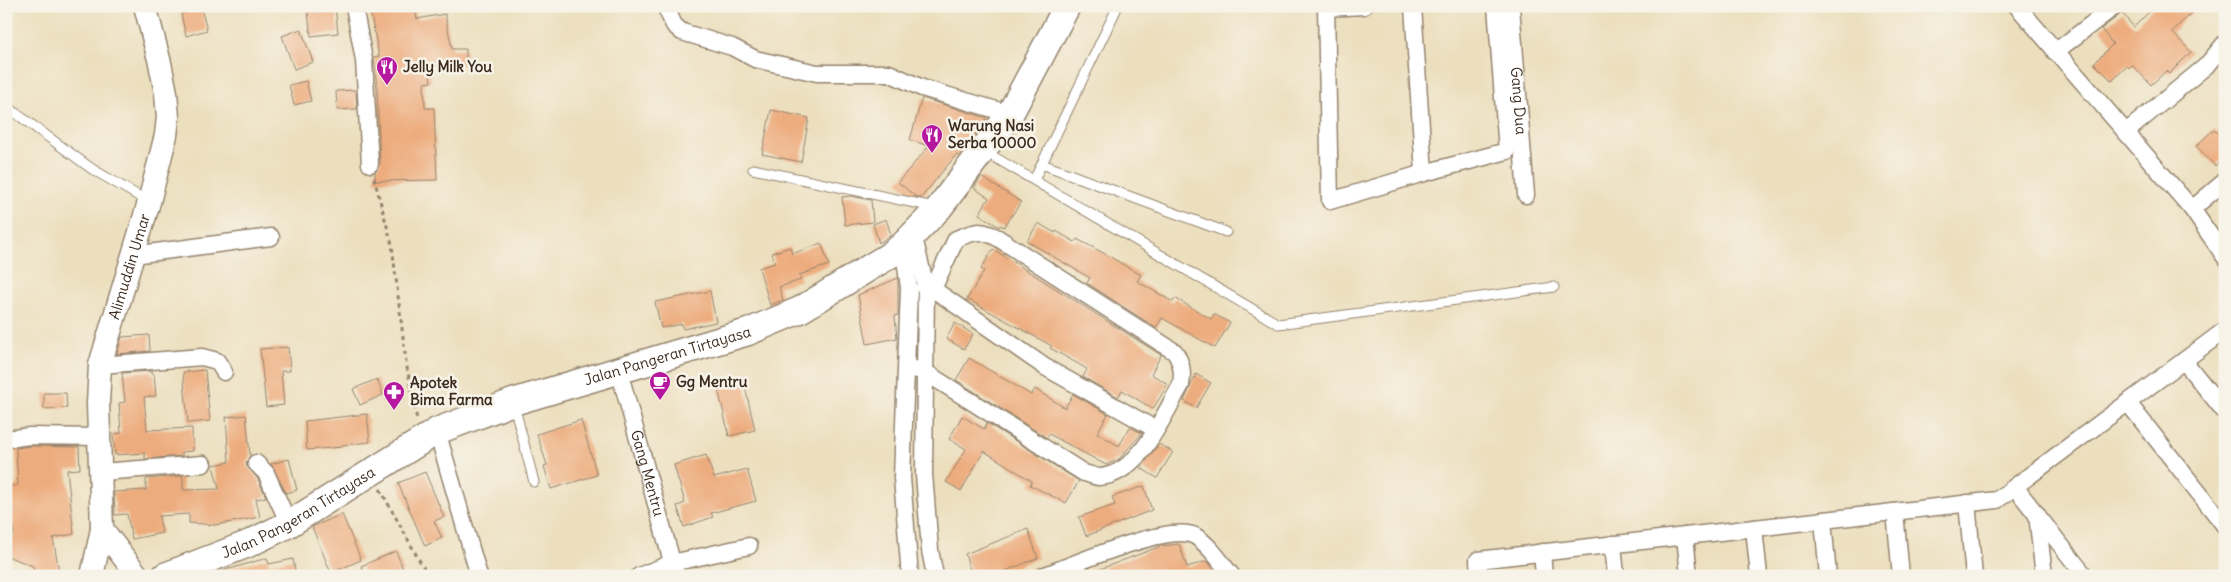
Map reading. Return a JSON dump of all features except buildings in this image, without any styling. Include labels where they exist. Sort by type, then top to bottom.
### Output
[{"type":"main road","name":"Jalan Pangeran Tirtayasa","points":[[165,576],[248,544],[289,524],[429,436],[513,402],[740,335],[800,310],[840,286],[908,240],[939,208],[1010,114],[1067,6]]},
{"type":"street","name":"Alimuddin Umar","points":[[92,576],[102,529],[102,472],[98,394],[100,365],[149,202],[166,135],[168,117],[160,64],[146,6]]},
{"type":"street","points":[[354,6],[364,60],[370,164]]},
{"type":"street","points":[[666,6],[674,25],[682,32],[732,47],[755,59],[817,73],[889,73],[922,88],[1010,114]]},
{"type":"street","points":[[1364,6],[1326,7],[1330,201],[1507,151],[1496,6]]},
{"type":"street","points":[[1413,6],[1424,173]]},
{"type":"street","name":"Gang Dua","points":[[1510,6],[1526,195]]},
{"type":"street","points":[[2017,6],[2192,209],[2225,257]]},
{"type":"street","points":[[2055,52],[2115,6]]},
{"type":"street","points":[[2126,132],[2206,66],[2225,43]]},
{"type":"street","points":[[2192,209],[2225,181]]},
{"type":"street","points":[[908,367],[925,372],[1084,473],[1099,477],[1116,473],[1139,456],[1181,385],[1183,372],[1181,362],[1175,352],[998,238],[984,231],[971,233],[956,239],[930,288],[925,372],[926,488],[930,550],[935,576]]},
{"type":"street","points":[[133,254],[271,237]]},
{"type":"street","points":[[908,240],[908,367],[902,490],[910,576]]},
{"type":"street","points":[[908,240],[930,288],[1045,367],[1155,429]]},
{"type":"street","points":[[909,288],[930,288]]},
{"type":"street","points":[[1479,576],[1478,560],[1997,500],[2225,330]]},
{"type":"street","points":[[100,365],[202,357],[218,361],[224,372]]},
{"type":"street","points":[[2184,360],[2225,412]]},
{"type":"street","name":"Gang Mentru","points":[[619,371],[674,570]]},
{"type":"street","points":[[2128,402],[2225,526]]},
{"type":"street","points":[[6,439],[30,436],[100,437]]},
{"type":"street","points":[[429,436],[479,576]]},
{"type":"street","points":[[256,463],[266,473],[289,524]]},
{"type":"street","points":[[102,472],[203,464]]},
{"type":"street","points":[[2015,486],[2085,576]]},
{"type":"street","points":[[902,490],[926,488]]},
{"type":"street","points":[[1967,503],[1974,576]]},
{"type":"street","points":[[1895,512],[1901,576]]},
{"type":"street","points":[[2037,514],[2044,576]]},
{"type":"street","points":[[1823,520],[1828,576]]},
{"type":"street","points":[[1754,528],[1759,576]]},
{"type":"street","points":[[102,529],[138,576]]},
{"type":"street","points":[[1043,576],[1154,535],[1177,533],[1194,535],[1211,550],[1232,576]]},
{"type":"street","points":[[1685,536],[1689,576]]},
{"type":"street","points":[[1613,544],[1616,576]]},
{"type":"street","points":[[639,576],[674,570],[749,546]]},
{"type":"street","points":[[1542,552],[1544,576]]},
{"type":"lane","points":[[1034,180],[1116,10]]},
{"type":"lane","points":[[6,106],[92,169],[149,202]]},
{"type":"lane","points":[[983,151],[1278,324],[1554,287]]},
{"type":"lane","points":[[1042,164],[1226,232]]},
{"type":"lane","points":[[752,169],[939,208]]},
{"type":"lane","points":[[513,402],[534,482]]},
{"type":"path","points":[[370,164],[392,244],[406,362],[429,436]]},
{"type":"path","points":[[377,483],[428,576]]},
{"type":"place","name":"Jelly Milk You","points":[[387,86]]},
{"type":"place","name":"Warung Nasi Serba 10000","points":[[932,154]]},
{"type":"place","name":"Gg Mentru","points":[[660,401]]},
{"type":"place","name":"Apotek Bima Farma","points":[[394,411]]}]
